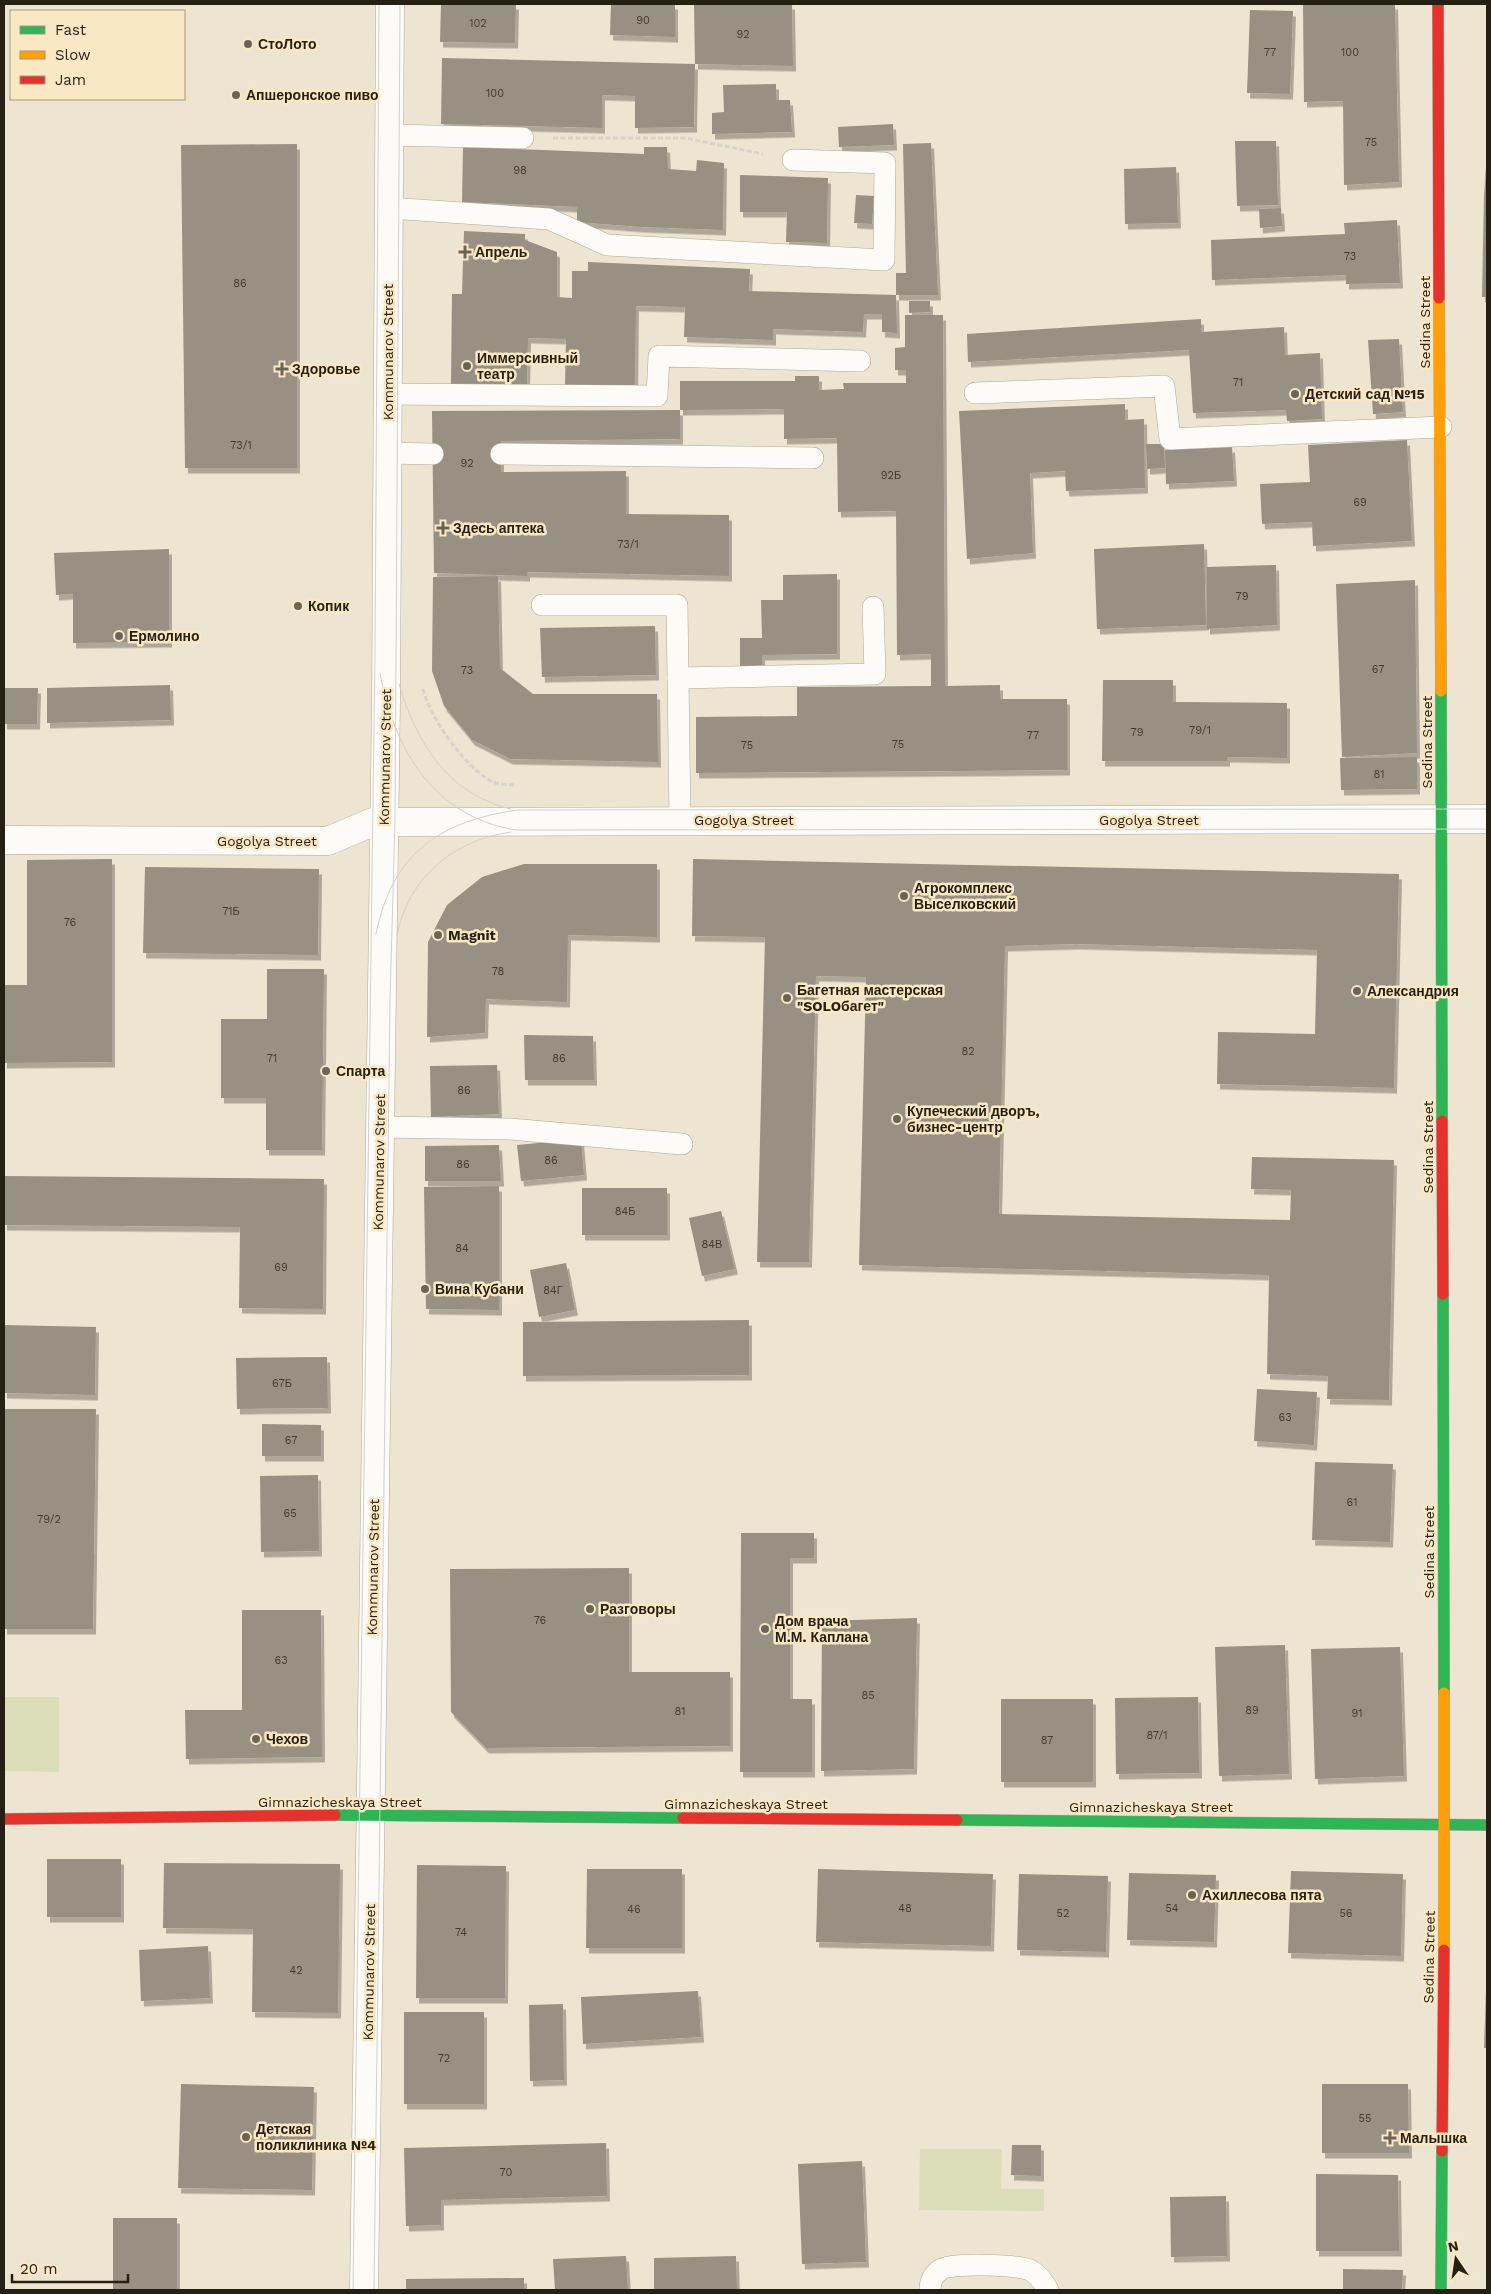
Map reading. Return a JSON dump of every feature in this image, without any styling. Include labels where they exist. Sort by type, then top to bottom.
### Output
[{"type":"main road","name":"Sedina Street","points":[[1438,4],[1445,1825],[1441,2290]]},
{"type":"main road","name":"Gimnazicheskaya Street","points":[[4,1819],[371,1816],[1487,1825]]},
{"type":"street","name":"Kommunarov Street","points":[[364,2290],[384,822],[390,4]]},
{"type":"street","name":"Gogolya Street","points":[[4,840],[328,841],[373,822],[1487,819]]},
{"type":"lane","points":[[389,135],[523,138]]},
{"type":"lane","points":[[389,208],[549,219],[607,244],[884,260],[885,163],[792,160]]},
{"type":"lane","points":[[388,394],[657,396],[659,356],[860,361]]},
{"type":"lane","points":[[975,393],[1164,386],[1170,439],[1441,427]]},
{"type":"lane","points":[[388,453],[433,454]]},
{"type":"lane","points":[[501,454],[813,458]]},
{"type":"lane","points":[[542,604],[678,605],[680,820]]},
{"type":"lane","points":[[678,678],[875,674],[873,607]]},
{"type":"lane","points":[[379,1126],[510,1129],[682,1144]]},
{"type":"lane","points":[[930,2290],[934,2276],[941,2269],[952,2266],[1024,2269],[1031,2271],[1048,2290]]},
{"type":"path","points":[[523,138],[686,138],[792,160]]},
{"type":"path","points":[[422,686],[426,704],[458,752],[492,782],[520,786]]},
{"type":"green space","points":[[4,1697],[59,1697],[59,1772],[4,1771]]},
{"type":"green space","points":[[920,2149],[1002,2149],[1001,2189],[1044,2189],[1044,2211],[919,2210]]},
{"type":"building","points":[[441,4],[516,4],[515,43],[440,42]]},
{"type":"building","points":[[611,4],[675,4],[675,37],[610,35]]},
{"type":"building","points":[[694,4],[792,4],[793,66],[695,64]]},
{"type":"building","points":[[1303,4],[1395,4],[1399,182],[1344,185],[1343,101],[1304,102]]},
{"type":"building","points":[[1250,10],[1293,11],[1290,94],[1247,93]]},
{"type":"building","points":[[442,58],[695,64],[694,127],[635,128],[635,96],[602,95],[602,128],[441,124]]},
{"type":"building","points":[[776,84],[776,100],[790,100],[792,132],[712,134],[712,113],[724,112],[723,85]]},
{"type":"building","points":[[893,124],[894,145],[839,147],[838,127]]},
{"type":"building","points":[[1235,141],[1276,141],[1278,205],[1237,206]]},
{"type":"building","points":[[931,143],[938,295],[896,295],[896,273],[906,273],[903,144]]},
{"type":"building","points":[[297,144],[297,468],[185,468],[181,145]]},
{"type":"building","points":[[463,147],[644,154],[644,147],[667,147],[668,169],[696,171],[697,160],[724,163],[723,230],[577,222],[577,207],[462,202]]},
{"type":"building","points":[[1176,167],[1178,223],[1125,224],[1124,169]]},
{"type":"building","points":[[1486,167],[1487,297],[1482,297],[1484,196]]},
{"type":"building","points":[[740,175],[828,178],[827,243],[786,242],[787,212],[740,212]]},
{"type":"building","points":[[856,195],[874,196],[872,224],[854,223]]},
{"type":"building","points":[[1281,208],[1282,226],[1260,228],[1259,209]]},
{"type":"building","points":[[1397,220],[1400,283],[1346,284],[1346,275],[1212,280],[1211,240],[1345,234],[1344,223]]},
{"type":"building","points":[[464,231],[525,234],[525,240],[557,252],[557,297],[572,298],[572,271],[588,271],[588,262],[750,269],[749,291],[896,295],[897,333],[882,332],[882,314],[864,314],[863,332],[773,329],[773,340],[684,337],[685,307],[636,306],[635,388],[565,386],[566,339],[528,338],[527,384],[451,384],[452,294],[462,294]]},
{"type":"building","points":[[909,301],[930,301],[930,312],[909,313]]},
{"type":"building","points":[[905,315],[943,315],[945,686],[1000,685],[1000,699],[1067,699],[1067,770],[696,773],[696,717],[797,716],[797,687],[931,686],[931,654],[897,655],[896,511],[838,512],[837,438],[784,439],[784,409],[680,410],[680,381],[795,381],[795,376],[819,376],[819,390],[844,389],[843,383],[906,383],[906,370],[895,370],[895,348],[905,347]]},
{"type":"building","points":[[1201,319],[1201,332],[1284,327],[1285,355],[1320,353],[1322,419],[1287,421],[1286,410],[1193,413],[1189,350],[968,362],[967,334]]},
{"type":"building","points":[[1399,339],[1403,412],[1373,414],[1368,340]]},
{"type":"building","points":[[1125,404],[1125,420],[1144,419],[1145,488],[1066,491],[1065,471],[1030,473],[1033,553],[967,559],[959,411]]},
{"type":"building","points":[[680,410],[680,439],[501,441],[501,472],[626,471],[626,514],[729,515],[729,576],[527,572],[527,576],[434,573],[432,411]]},
{"type":"building","points":[[1407,440],[1412,541],[1313,546],[1312,522],[1262,524],[1260,484],[1310,482],[1308,445]]},
{"type":"building","points":[[1146,444],[1164,444],[1165,468],[1147,469]]},
{"type":"building","points":[[1232,447],[1234,481],[1166,484],[1165,450]]},
{"type":"building","points":[[1204,544],[1206,625],[1097,629],[1094,549]]},
{"type":"building","points":[[169,549],[169,642],[73,643],[73,594],[56,595],[54,553]]},
{"type":"building","points":[[1276,565],[1277,625],[1207,629],[1207,567]]},
{"type":"building","points":[[837,574],[837,654],[762,655],[762,670],[740,669],[740,638],[762,638],[761,600],[783,600],[783,575]]},
{"type":"building","points":[[498,576],[500,668],[533,694],[657,694],[658,762],[510,759],[472,740],[444,706],[432,671],[433,577]]},
{"type":"building","points":[[1415,580],[1417,753],[1342,757],[1336,584]]},
{"type":"building","points":[[655,626],[656,675],[542,677],[540,628]]},
{"type":"building","points":[[1103,680],[1173,680],[1173,702],[1287,703],[1287,758],[1227,757],[1227,761],[1102,761]]},
{"type":"building","points":[[170,685],[171,720],[47,723],[47,688]]},
{"type":"building","points":[[4,688],[38,688],[37,724],[4,724]]},
{"type":"building","points":[[1417,757],[1417,789],[1341,790],[1340,758]]},
{"type":"building","points":[[112,859],[112,1062],[4,1063],[4,985],[27,985],[27,860]]},
{"type":"building","points":[[693,859],[1399,874],[1394,1088],[1217,1084],[1218,1032],[1315,1034],[1317,950],[1076,944],[1005,946],[999,1214],[1290,1220],[1291,1190],[1251,1189],[1252,1157],[1394,1160],[1389,1400],[1327,1399],[1328,1376],[1267,1374],[1269,1275],[859,1265],[866,977],[816,976],[809,1262],[757,1262],[765,937],[692,936]]},
{"type":"building","points":[[524,864],[657,864],[657,937],[568,935],[567,1002],[486,999],[485,1033],[427,1037],[428,942],[447,905],[482,877]]},
{"type":"building","points":[[145,867],[319,869],[318,955],[143,953]]},
{"type":"building","points":[[267,969],[324,969],[322,1150],[266,1150],[266,1098],[221,1098],[221,1019],[267,1019]]},
{"type":"building","points":[[524,1035],[593,1036],[594,1080],[525,1080]]},
{"type":"building","points":[[497,1065],[499,1114],[431,1117],[430,1066]]},
{"type":"building","points":[[581,1139],[584,1175],[521,1181],[517,1145]]},
{"type":"building","points":[[499,1145],[501,1181],[425,1181],[425,1146]]},
{"type":"building","points":[[4,1176],[324,1179],[323,1309],[239,1308],[240,1227],[4,1225]]},
{"type":"building","points":[[499,1186],[499,1310],[426,1309],[424,1187]]},
{"type":"building","points":[[582,1188],[667,1188],[667,1235],[582,1235]]},
{"type":"building","points":[[721,1211],[735,1269],[702,1276],[689,1218]]},
{"type":"building","points":[[566,1263],[575,1310],[539,1317],[530,1270]]},
{"type":"building","points":[[749,1320],[749,1375],[523,1376],[523,1322]]},
{"type":"building","points":[[4,1325],[96,1327],[95,1395],[4,1393]]},
{"type":"building","points":[[327,1357],[328,1408],[237,1409],[236,1358]]},
{"type":"building","points":[[1257,1389],[1317,1392],[1314,1445],[1254,1441]]},
{"type":"building","points":[[4,1409],[96,1409],[93,1629],[4,1629]]},
{"type":"building","points":[[262,1424],[321,1425],[321,1456],[262,1456]]},
{"type":"building","points":[[1315,1462],[1393,1464],[1390,1542],[1312,1540]]},
{"type":"building","points":[[318,1475],[319,1551],[261,1552],[260,1476]]},
{"type":"building","name":"Дом врача М.М. Каплана","points":[[741,1533],[814,1533],[814,1558],[790,1558],[790,1699],[812,1699],[812,1772],[740,1772]]},
{"type":"building","points":[[629,1568],[629,1672],[730,1672],[730,1746],[486,1748],[451,1712],[450,1569]]},
{"type":"building","points":[[242,1610],[321,1610],[322,1757],[186,1759],[185,1710],[242,1710]]},
{"type":"building","points":[[917,1618],[914,1769],[821,1771],[822,1621]]},
{"type":"building","points":[[1285,1645],[1289,1774],[1219,1776],[1215,1647]]},
{"type":"building","points":[[1400,1647],[1404,1776],[1315,1779],[1311,1649]]},
{"type":"building","points":[[1198,1697],[1199,1773],[1116,1774],[1115,1698]]},
{"type":"building","points":[[1001,1699],[1093,1699],[1093,1782],[1001,1782]]},
{"type":"building","points":[[47,1859],[121,1859],[121,1917],[47,1917]]},
{"type":"building","points":[[164,1863],[340,1864],[338,2013],[252,2012],[253,1929],[163,1928]]},
{"type":"building","points":[[417,1865],[506,1866],[505,1998],[416,1998]]},
{"type":"building","points":[[587,1869],[682,1869],[682,1948],[586,1948]]},
{"type":"building","points":[[818,1869],[993,1874],[991,1946],[816,1942]]},
{"type":"building","points":[[1291,1871],[1403,1874],[1401,1956],[1288,1953]]},
{"type":"building","points":[[1129,1873],[1216,1875],[1214,1942],[1127,1940]]},
{"type":"building","points":[[1019,1874],[1108,1876],[1106,1952],[1017,1950]]},
{"type":"building","points":[[208,1946],[210,1998],[141,2001],[139,1950]]},
{"type":"building","points":[[698,1991],[701,2037],[583,2044],[581,1997]]},
{"type":"building","points":[[1486,1991],[1487,2048],[1484,2048]]},
{"type":"building","points":[[563,2004],[564,2080],[530,2081],[529,2005]]},
{"type":"building","points":[[404,2012],[484,2012],[484,2104],[404,2104]]},
{"type":"building","name":"Детская поликлиника №4","points":[[181,2084],[314,2087],[312,2190],[178,2188]]},
{"type":"building","points":[[1322,2084],[1408,2084],[1409,2153],[1322,2153]]},
{"type":"building","points":[[606,2143],[607,2196],[441,2200],[441,2225],[406,2226],[404,2148]]},
{"type":"building","points":[[1012,2145],[1041,2145],[1041,2176],[1011,2175]]},
{"type":"building","points":[[862,2161],[866,2262],[802,2264],[798,2164]]},
{"type":"building","points":[[1316,2174],[1398,2175],[1399,2251],[1316,2251]]},
{"type":"building","points":[[1226,2196],[1227,2256],[1171,2257],[1170,2197]]},
{"type":"building","points":[[113,2218],[177,2218],[177,2290],[113,2290]]},
{"type":"building","points":[[626,2256],[628,2290],[555,2290],[553,2259]]},
{"type":"building","points":[[736,2256],[737,2290],[654,2290],[654,2258]]},
{"type":"building","points":[[1343,2269],[1403,2270],[1402,2290],[1343,2290]]},
{"type":"building","points":[[524,2278],[524,2290],[406,2290],[406,2279]]},
{"type":"tram line","points":[[353,2290],[375,655],[379,4]]},
{"type":"tram line","points":[[374,2290],[390,999],[395,822],[400,4]]},
{"type":"tram line","points":[[380,673],[386,701],[396,728],[408,753],[422,775],[440,794],[462,810],[487,822],[515,830],[1487,829]]},
{"type":"tram line","points":[[399,684],[406,705],[425,745],[452,779],[469,792],[489,802],[511,809]]},
{"type":"tram line","points":[[376,934],[383,906],[394,882],[407,862],[424,846],[443,833],[465,823],[490,815],[518,810],[1487,809]]},
{"type":"tram line","points":[[397,935],[403,914],[412,896],[423,879],[437,865],[470,843],[490,836],[511,832]]},
{"type":"traffic: fast","points":[[1441,691],[1442,1121]]},
{"type":"traffic: fast","points":[[1443,1294],[1444,1693]]},
{"type":"traffic: fast","points":[[335,1815],[683,1818]]},
{"type":"traffic: fast","points":[[957,1820],[1487,1825]]},
{"type":"traffic: fast","points":[[1441,2290],[1442,2151]]},
{"type":"traffic: slow","points":[[1439,298],[1441,691]]},
{"type":"traffic: slow","points":[[1444,1693],[1444,1950]]},
{"type":"traffic: jam","points":[[1438,4],[1439,298]]},
{"type":"traffic: jam","points":[[1442,1121],[1443,1294]]},
{"type":"traffic: jam","points":[[4,1819],[335,1815]]},
{"type":"traffic: jam","points":[[683,1818],[957,1820]]},
{"type":"traffic: jam","points":[[1442,2151],[1444,1950]]},
{"type":"place","name":"СтоЛото","points":[[248,44]]},
{"type":"place","name":"Апшеронское пиво","points":[[236,95]]},
{"type":"place","name":"Апрель","points":[[465,252]]},
{"type":"place","name":"Иммерсивный театр","points":[[467,366]]},
{"type":"place","name":"Здоровье","points":[[282,369]]},
{"type":"place","name":"Детский сад №15","points":[[1295,394]]},
{"type":"place","name":"Здесь аптека","points":[[443,528]]},
{"type":"place","name":"Копик","points":[[298,606]]},
{"type":"place","name":"Ермолино","points":[[119,636]]},
{"type":"place","name":"Агрокомплекс Выселковский","points":[[904,896]]},
{"type":"place","name":"Magnit","points":[[438,935]]},
{"type":"place","name":"Александрия","points":[[1357,991]]},
{"type":"place","name":"Багетная мастерская \"SOLOбагет\"","points":[[787,998]]},
{"type":"place","name":"Спарта","points":[[326,1071]]},
{"type":"place","name":"Купеческий дворъ, бизнес-центр","points":[[897,1119]]},
{"type":"place","name":"Вина Кубани","points":[[425,1289]]},
{"type":"place","name":"Разговоры","points":[[590,1609]]},
{"type":"place","name":"Дом врача М.М. Каплана","points":[[765,1629]]},
{"type":"place","name":"Чехов","points":[[256,1739]]},
{"type":"place","name":"Ахиллесова пята","points":[[1192,1895]]},
{"type":"place","name":"Детская поликлиника №4","points":[[246,2137]]},
{"type":"place","name":"Малышка","points":[[1390,2138]]}]
